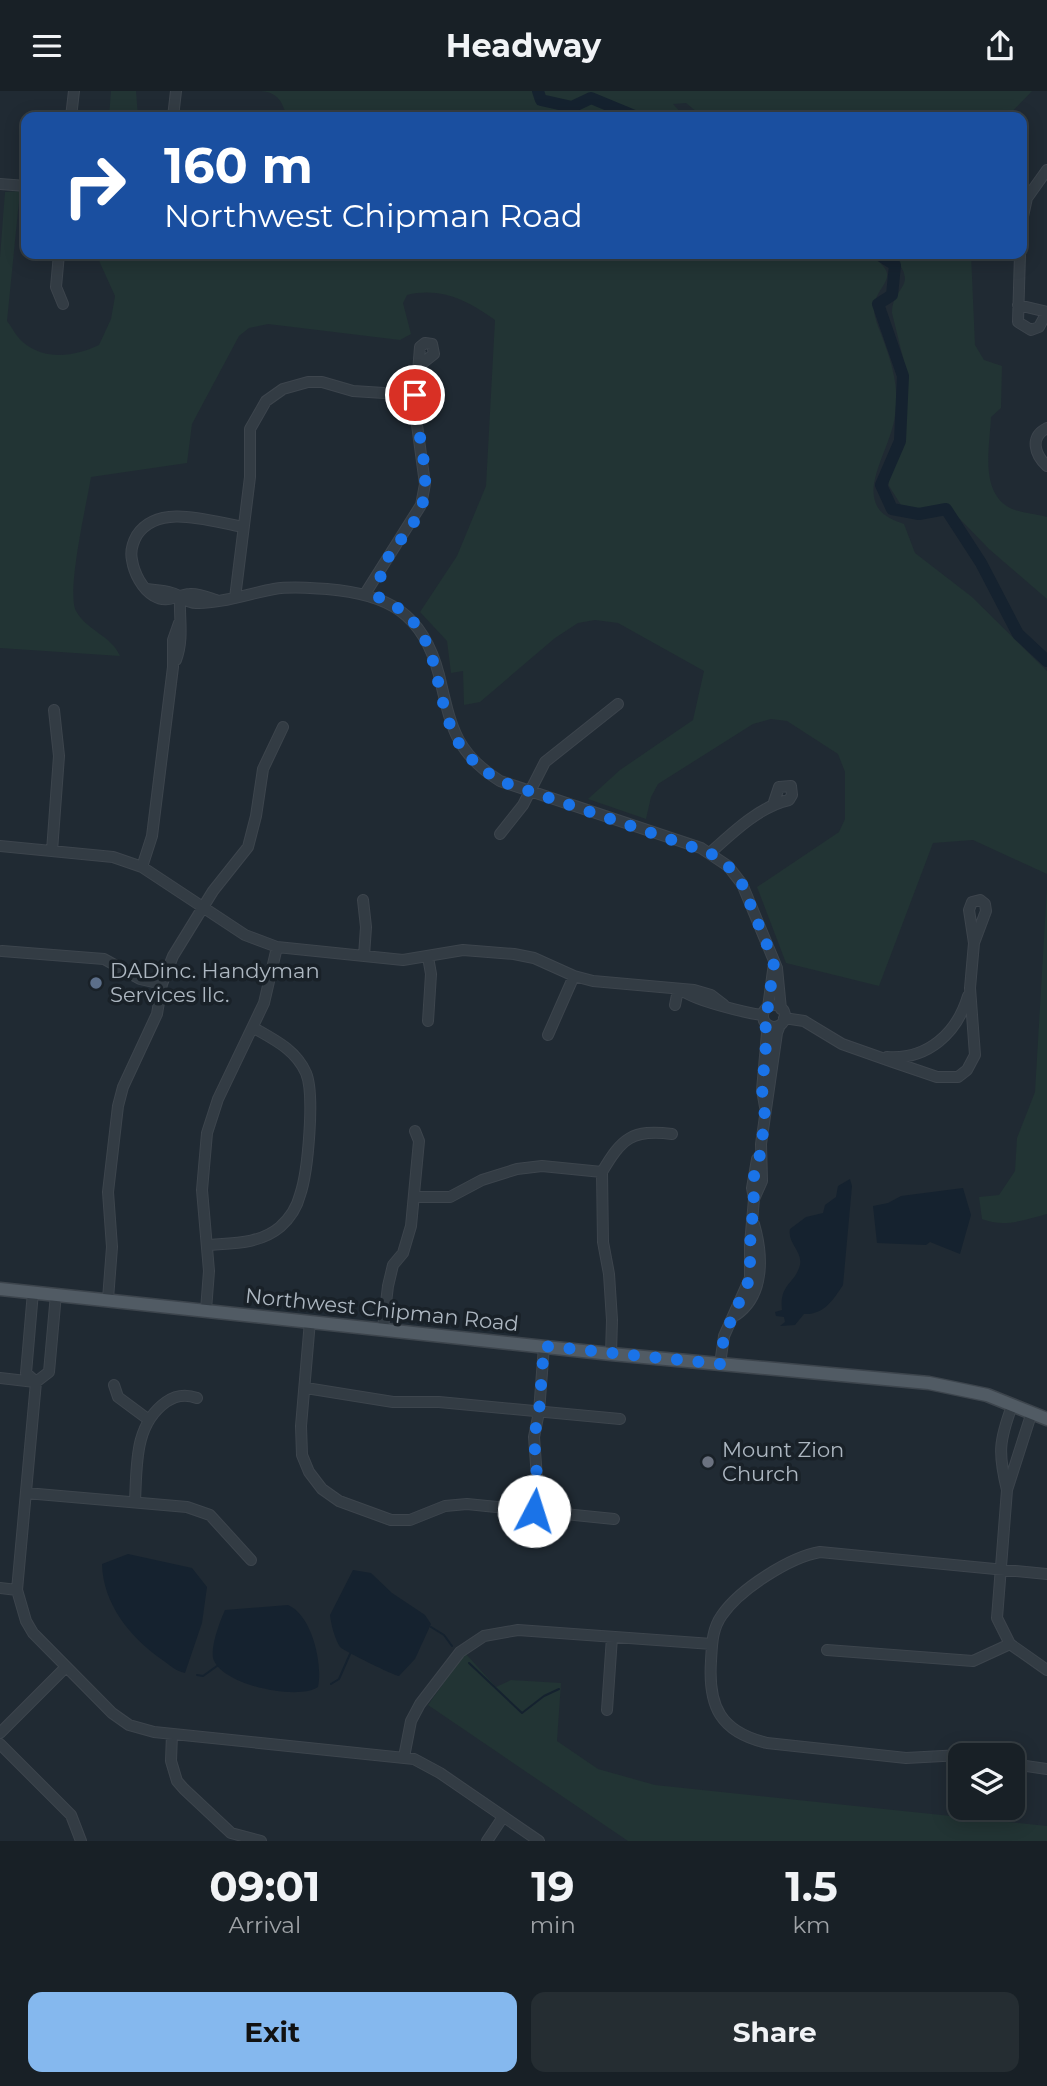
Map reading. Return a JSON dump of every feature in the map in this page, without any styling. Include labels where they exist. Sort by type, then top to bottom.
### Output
[{"type":"main road","name":"Northwest Chipman Road","points":[[0,1289],[611,1354],[942,1385],[977,1392],[1047,1419]]},
{"type":"street","points":[[72,112],[74,91]]},
{"type":"street","points":[[174,112],[176,91]]},
{"type":"street","points":[[1027,198],[1046,174]]},
{"type":"street","points":[[0,184],[21,186]]},
{"type":"street","points":[[59,259],[56,287],[63,304]]},
{"type":"street","points":[[1018,305],[1047,312],[1039,327],[1031,330],[1018,321],[1018,305],[1020,259]]},
{"type":"street","points":[[365,594],[394,546],[414,520],[424,494],[415,395],[420,365]]},
{"type":"street","points":[[235,598],[250,477],[250,429],[257,414],[275,394],[308,381],[353,391],[415,395]]},
{"type":"street","points":[[1047,428],[1037,436],[1036,443],[1039,458],[1047,466]]},
{"type":"street","points":[[243,527],[176,516],[151,522],[135,538],[131,553],[135,574],[153,596],[165,600],[180,597],[196,603],[287,587],[378,597],[405,614],[428,642],[450,725],[468,757],[500,781],[710,853],[728,866],[742,884],[780,976],[782,1017],[776,1033],[769,1097],[765,1108]]},
{"type":"street","points":[[378,597],[381,569]]},
{"type":"street","points":[[238,572],[244,587],[251,594]]},
{"type":"street","points":[[142,867],[152,836],[180,597]]},
{"type":"street","points":[[500,834],[523,805],[540,769],[551,756],[618,704]]},
{"type":"street","points":[[52,851],[59,755],[54,710]]},
{"type":"street","points":[[108,1299],[112,1247],[108,1192],[118,1105],[129,1070],[157,1014],[162,984],[173,956],[202,908],[248,847],[263,769],[283,727]]},
{"type":"street","points":[[710,853],[725,838],[774,802]]},
{"type":"street","points":[[0,846],[113,857],[142,867],[245,935],[277,947],[403,960],[463,950],[524,955],[593,981],[680,991],[694,990],[711,995],[724,1005],[741,1011],[766,1015],[774,1027],[782,1017]]},
{"type":"street","points":[[363,900],[366,927],[364,956]]},
{"type":"street","points":[[766,1015],[775,1006],[782,1017],[804,1021],[842,1044],[930,1075],[952,1078],[962,1074],[973,1061],[975,1044],[970,989],[974,943]]},
{"type":"street","points":[[206,1310],[208,1245],[202,1203],[207,1133],[218,1099],[264,1003],[277,947]]},
{"type":"street","points":[[2,951],[104,959],[141,979],[162,984]]},
{"type":"street","points":[[428,957],[431,974],[428,1021]]},
{"type":"street","points":[[720,1364],[724,1336],[735,1316],[745,1309],[756,1291],[760,1256],[752,1218],[754,1199],[762,1181],[761,1154],[765,1108],[762,1090],[766,1015],[774,962]]},
{"type":"street","points":[[548,1035],[574,976]]},
{"type":"street","points":[[877,1056],[903,1057],[927,1049],[949,1032],[964,1010],[970,989]]},
{"type":"street","points":[[675,1005],[680,991]]},
{"type":"street","points":[[208,1245],[250,1241],[270,1233],[280,1226],[296,1207],[302,1188],[311,1104],[309,1082],[294,1053],[254,1028]]},
{"type":"street","points":[[949,1032],[967,1032],[975,1044]]},
{"type":"street","points":[[927,1049],[924,1065],[930,1075]]},
{"type":"street","points":[[383,1328],[393,1265],[401,1258],[408,1239],[415,1196],[419,1141],[415,1131]]},
{"type":"street","points":[[611,1354],[612,1320],[609,1274],[603,1242],[602,1172],[617,1147],[629,1137],[640,1133],[672,1134]]},
{"type":"street","points":[[415,1196],[450,1197],[482,1180],[517,1169],[552,1166],[602,1172]]},
{"type":"street","points":[[33,1291],[26,1373],[36,1382]]},
{"type":"street","points":[[0,1378],[36,1382],[49,1372],[56,1294]]},
{"type":"street","points":[[310,1321],[301,1426],[302,1455],[309,1472],[322,1489],[340,1501],[391,1520],[410,1520],[445,1506],[467,1504],[614,1519]]},
{"type":"street","points":[[534,1511],[537,1478],[534,1437],[539,1412],[544,1346]]},
{"type":"street","points":[[36,1382],[17,1590],[26,1621],[66,1667],[121,1720],[145,1730],[172,1734],[404,1757],[440,1773],[539,1841]]},
{"type":"street","points":[[114,1385],[118,1397],[149,1420]]},
{"type":"street","points":[[306,1388],[393,1402],[451,1402],[620,1419]]},
{"type":"street","points":[[135,1501],[137,1454],[141,1433],[159,1407],[172,1398],[188,1395],[197,1398]]},
{"type":"street","points":[[1007,1490],[999,1450],[1012,1406]]},
{"type":"street","points":[[1031,1415],[1007,1490],[996,1618],[1010,1644],[1047,1670]]},
{"type":"street","points":[[26,1493],[187,1507],[210,1515],[251,1560]]},
{"type":"street","points":[[948,1756],[906,1758],[767,1743],[746,1737],[724,1721],[712,1698],[712,1644],[717,1623],[730,1605],[789,1561],[820,1552],[1047,1574]]},
{"type":"street","points":[[0,1588],[17,1590]]},
{"type":"street","points":[[404,1757],[415,1712],[460,1652],[472,1642],[497,1632],[518,1630],[712,1644]]},
{"type":"street","points":[[607,1710],[612,1637]]},
{"type":"street","points":[[827,1650],[973,1661],[1010,1644]]},
{"type":"street","points":[[0,1733],[66,1667]]},
{"type":"street","points":[[172,1734],[170,1755],[173,1770],[184,1789],[231,1833],[261,1841]]},
{"type":"street","points":[[0,1744],[71,1815],[81,1841]]},
{"type":"street","points":[[1025,1766],[1047,1769]]},
{"type":"street","points":[[486,1841],[503,1817]]},
{"type":"shaded area","points":[[111,91],[136,91],[138,112],[109,112]]},
{"type":"shaded area","points":[[261,91],[1032,91],[1012,112],[697,112],[686,103],[673,104],[680,112],[285,112],[279,99]]},
{"type":"shaded area","points":[[20,191],[7,321],[24,343],[33,349],[61,355],[81,352],[99,345],[111,319],[115,296],[98,259],[876,259],[886,270],[887,276],[875,302],[874,311],[892,369],[896,396],[893,425],[875,478],[874,497],[878,508],[885,515],[904,524],[915,553],[972,597],[1047,671],[1047,874],[973,840],[933,843],[879,986],[786,963],[757,887],[839,832],[845,819],[845,772],[838,754],[787,721],[771,719],[753,724],[658,784],[651,797],[646,819],[588,799],[620,770],[693,720],[704,671],[618,623],[595,620],[578,623],[555,638],[480,702],[464,705],[463,671],[451,673],[447,641],[420,612],[457,556],[486,486],[495,320],[464,301],[442,294],[407,295],[403,303],[411,334],[400,340],[268,324],[249,328],[239,336],[192,424],[187,463],[91,477],[75,567],[74,601],[76,611],[86,624],[111,643],[120,656],[0,648],[0,257],[5,192]]},
{"type":"shaded area","points":[[896,259],[971,259],[975,345],[984,360],[1002,366],[1001,408],[991,417],[988,454],[990,479],[1000,500],[1010,508],[1047,517],[1047,599],[989,549],[957,516],[913,510],[901,505],[889,486],[888,477],[903,443],[906,401],[907,374],[892,313],[896,296],[905,280]]},
{"type":"shaded area","points":[[1047,887],[1047,1214],[1014,1222],[990,1222],[982,1219],[979,1197],[999,1195],[1015,1171],[1017,1138],[1035,1092]]},
{"type":"shaded area","points":[[465,1653],[496,1687],[511,1680],[561,1683],[557,1741],[598,1769],[655,1785],[948,1816],[948,1820],[990,1820],[1047,1826],[1047,1841],[628,1841],[428,1705]]},
{"type":"water","points":[[850,1179],[852,1186],[843,1285],[832,1301],[822,1309],[804,1314],[795,1325],[780,1326],[785,1322],[784,1317],[776,1316],[775,1312],[782,1310],[785,1289],[800,1265],[790,1229],[806,1217],[823,1213],[825,1205],[836,1197],[838,1186]]},
{"type":"water","points":[[963,1188],[971,1215],[960,1254],[930,1242],[926,1245],[877,1243],[873,1206],[888,1203],[901,1196]]},
{"type":"water","points":[[128,1554],[192,1568],[207,1587],[202,1623],[185,1673],[178,1671],[139,1640],[113,1606],[107,1593],[102,1564]]},
{"type":"water","points":[[353,1570],[371,1573],[392,1593],[425,1615],[431,1624],[415,1659],[399,1676],[343,1649],[336,1640],[330,1615]]},
{"type":"water","points":[[288,1605],[304,1619],[314,1641],[319,1666],[318,1687],[294,1692],[261,1688],[244,1683],[219,1668],[213,1658],[213,1647],[225,1610]]},
{"type":"waterway","points":[[538,91],[541,100],[572,107],[591,98],[625,112]]},
{"type":"waterway","points":[[886,259],[895,265],[892,295],[878,304],[903,376],[900,441],[881,485],[892,509],[919,514],[946,509],[981,563],[1018,634],[1047,661]]},
{"type":"waterway","points":[[431,1627],[444,1635],[452,1646]]},
{"type":"waterway","points":[[331,1684],[339,1679],[350,1654]]},
{"type":"waterway","points":[[469,1663],[522,1713],[544,1696],[559,1689]]},
{"type":"waterway","points":[[197,1675],[203,1676],[217,1666]]},
{"type":"place","name":"DADinc. Handyman Services llc.","points":[[96,983]]},
{"type":"place","name":"Mount Zion Church","points":[[708,1462]]},
{"type":"route","points":[[415,395],[424,494],[414,520],[381,569],[378,597],[395,605],[405,614],[428,642],[450,725],[468,757],[500,781],[710,853],[728,866],[742,884],[774,962],[768,1007],[763,1016],[767,1033],[762,1090],[765,1108],[761,1154],[754,1168],[752,1188],[752,1269],[735,1316],[724,1336],[720,1364],[544,1346],[539,1412],[534,1437],[537,1478],[534,1511]]}]
